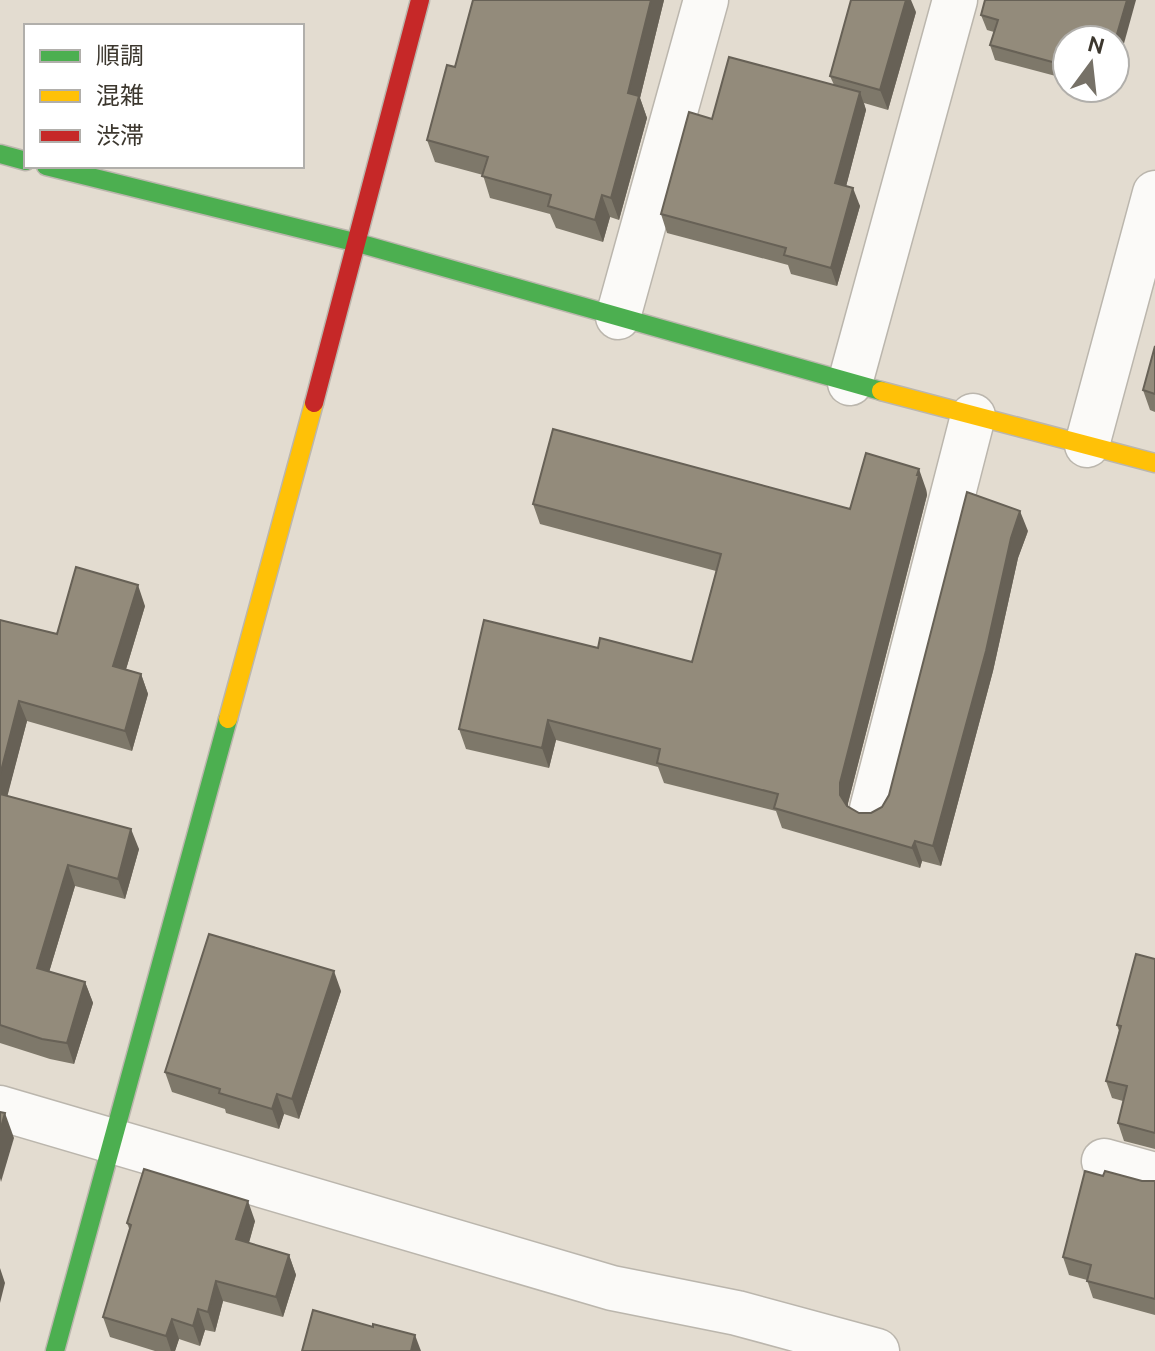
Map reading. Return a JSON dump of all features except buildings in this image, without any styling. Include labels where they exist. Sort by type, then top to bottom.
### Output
[{"type":"street","points":[[55,1351],[358,243],[420,0]]},
{"type":"street","points":[[618,317],[706,0]]},
{"type":"street","points":[[850,383],[955,0]]},
{"type":"street","points":[[0,154],[24,160]]},
{"type":"street","points":[[54,168],[358,243],[850,383],[1155,463]]},
{"type":"street","points":[[1087,445],[1155,193]]},
{"type":"street","points":[[872,809],[973,416]]},
{"type":"street","points":[[0,1108],[612,1288],[737,1313],[877,1351]]},
{"type":"street","points":[[1104,1161],[1155,1175]]},
{"type":"traffic: fast","points":[[0,154],[24,160]]},
{"type":"traffic: fast","points":[[54,168],[358,243],[881,391]]},
{"type":"traffic: fast","points":[[55,1351],[228,719]]},
{"type":"traffic: slow","points":[[881,391],[1155,463]]},
{"type":"traffic: slow","points":[[228,719],[314,403]]},
{"type":"traffic: jam","points":[[314,403],[420,0]]}]
